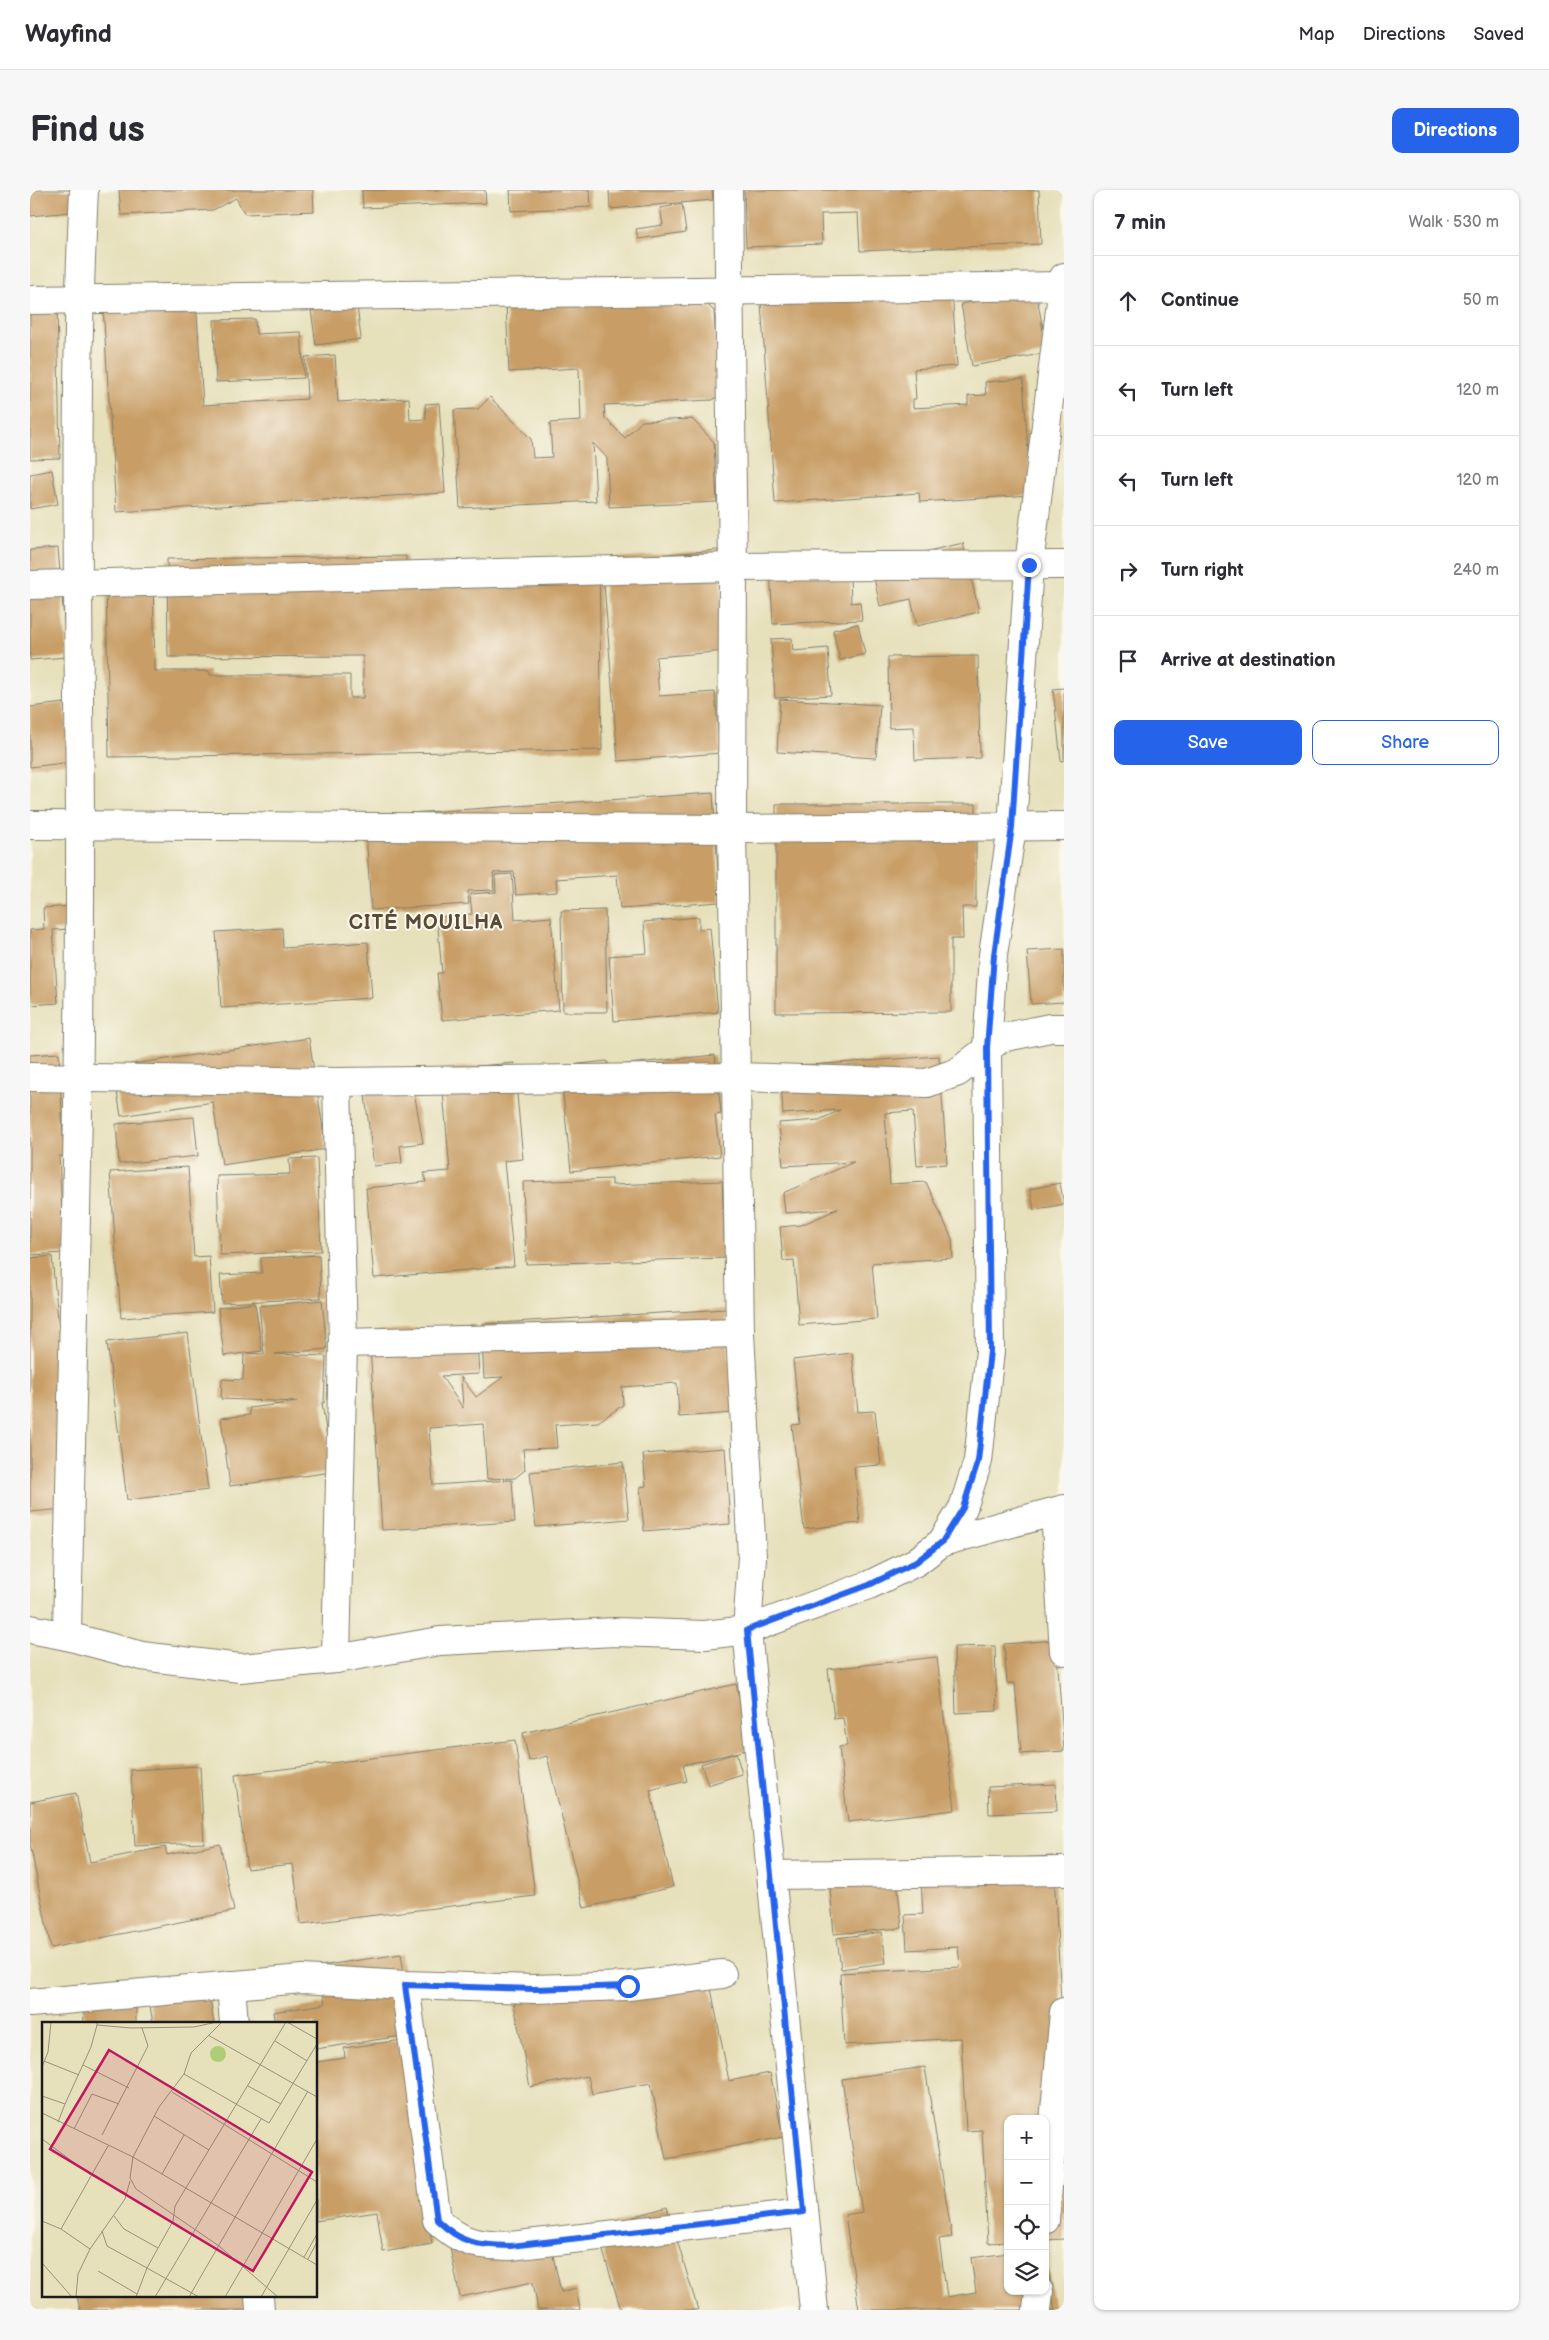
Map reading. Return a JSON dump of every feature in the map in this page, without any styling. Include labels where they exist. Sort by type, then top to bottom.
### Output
[{"type":"street","points":[[67,1636],[80,824],[77,585],[78,300],[84,190]]},
{"type":"street","points":[[728,190],[731,292],[733,568],[732,830],[738,1077],[740,1333],[752,1557],[747,1630],[814,2310]]},
{"type":"street","points":[[30,300],[731,292],[1064,283],[1029,565],[1012,827],[994,955],[987,1048],[990,1351],[978,1461],[963,1508],[942,1542],[916,1562],[869,1585],[747,1630],[705,1635],[615,1632],[440,1641],[336,1659],[240,1668],[142,1656],[67,1636],[30,1629]]},
{"type":"street","points":[[30,585],[733,568],[1064,565]]},
{"type":"street","points":[[30,825],[732,830],[1064,826]]},
{"type":"street","points":[[30,1077],[337,1082],[738,1077],[927,1083],[958,1072],[1001,1038],[1050,1028],[1064,1028]]},
{"type":"street","points":[[336,1659],[343,1343],[337,1082]]},
{"type":"street","points":[[343,1343],[740,1333]]},
{"type":"street","points":[[942,1542],[1059,1510],[1064,1651]]},
{"type":"street","points":[[772,1875],[1064,1871]]},
{"type":"street","points":[[30,2004],[302,1979],[405,1985],[534,1989],[628,1986],[722,1974]]},
{"type":"street","points":[[231,1985],[234,2022]]},
{"type":"street","points":[[405,1985],[437,2220],[453,2236],[476,2245],[510,2246],[804,2212]]},
{"type":"street","points":[[1046,2205],[1064,2012]]},
{"type":"street","points":[[1037,2310],[1039,2295]]},
{"type":"building","points":[[30,190],[79,190],[81,211],[30,216]]},
{"type":"building","points":[[119,190],[313,190],[314,211],[245,214],[236,198],[213,210],[121,215]]},
{"type":"building","points":[[362,190],[485,190],[486,203],[363,208]]},
{"type":"building","points":[[510,190],[590,190],[591,207],[511,211]]},
{"type":"building","points":[[609,190],[712,190],[713,200],[610,209]]},
{"type":"building","points":[[744,190],[1039,190],[1041,244],[860,251],[858,213],[821,214],[822,244],[746,247]]},
{"type":"building","points":[[682,204],[686,232],[638,239],[636,229],[663,225],[660,208]]},
{"type":"building","points":[[952,290],[957,366],[914,369],[916,399],[913,399],[913,408],[968,405],[968,396],[986,395],[985,382],[1023,379],[1031,495],[920,502],[919,493],[775,503],[761,303]]},
{"type":"building","points":[[1036,291],[1047,353],[972,366],[961,304]]},
{"type":"building","points":[[696,293],[714,311],[719,394],[713,400],[604,405],[605,418],[625,438],[642,421],[692,419],[714,442],[717,502],[609,507],[607,458],[593,443],[596,501],[460,508],[454,410],[478,409],[490,397],[531,439],[533,458],[552,457],[550,423],[581,421],[579,368],[509,372],[506,302]]},
{"type":"building","points":[[356,297],[361,339],[316,345],[310,303]]},
{"type":"building","points":[[30,300],[57,300],[60,458],[30,459]]},
{"type":"building","points":[[196,300],[203,405],[307,399],[305,357],[335,355],[338,402],[409,398],[410,420],[426,419],[425,404],[439,403],[445,493],[116,512],[103,306]]},
{"type":"building","points":[[255,319],[256,334],[301,332],[304,378],[216,382],[214,320]]},
{"type":"building","points":[[52,470],[58,504],[30,509],[30,474]]},
{"type":"building","points":[[963,543],[979,612],[917,626],[911,599],[880,606],[871,564]]},
{"type":"building","points":[[58,548],[67,657],[30,660],[30,550]]},
{"type":"building","points":[[718,550],[727,651],[656,657],[659,696],[715,692],[720,753],[618,761],[602,559]]},
{"type":"building","points":[[406,556],[406,564],[599,562],[602,750],[109,757],[106,577],[153,577],[155,671],[209,671],[210,675],[350,675],[350,698],[363,698],[363,656],[168,657],[167,559]]},
{"type":"building","points":[[770,567],[850,575],[851,603],[860,602],[862,620],[773,624]]},
{"type":"building","points":[[858,624],[865,654],[840,660],[833,630]]},
{"type":"building","points":[[792,638],[793,651],[828,648],[831,695],[775,698],[771,639]]},
{"type":"building","points":[[978,656],[980,758],[915,760],[914,727],[889,728],[888,657]]},
{"type":"building","points":[[1064,688],[1064,760],[1061,761],[1053,689]]},
{"type":"building","points":[[780,699],[880,705],[876,758],[777,752]]},
{"type":"building","points":[[64,703],[72,762],[30,767],[30,707]]},
{"type":"building","points":[[713,793],[720,902],[620,909],[617,875],[556,879],[557,892],[516,895],[514,872],[493,873],[494,890],[468,891],[469,904],[371,910],[365,816]]},
{"type":"building","points":[[776,804],[976,804],[976,907],[962,907],[963,939],[951,939],[951,1012],[776,1013]]},
{"type":"building","points":[[512,874],[515,920],[551,917],[559,1010],[442,1020],[437,973],[442,973],[437,917],[472,914],[470,894],[496,892],[495,875]]},
{"type":"building","points":[[72,906],[73,929],[53,930],[58,1003],[30,1005],[30,930],[44,929],[43,908]]},
{"type":"building","points":[[605,910],[607,1012],[563,1012],[561,911]]},
{"type":"building","points":[[699,917],[699,929],[710,928],[718,1012],[614,1021],[609,956],[647,953],[644,922]]},
{"type":"building","points":[[282,928],[283,948],[368,942],[372,998],[221,1008],[216,932]]},
{"type":"building","points":[[1064,949],[1064,1002],[1031,1004],[1027,951]]},
{"type":"building","points":[[309,1038],[326,1149],[222,1165],[213,1102],[121,1116],[113,1067]]},
{"type":"building","points":[[59,1053],[64,1156],[59,1156],[64,1253],[30,1255],[30,1055]]},
{"type":"building","points":[[715,1055],[721,1114],[715,1115],[720,1156],[571,1171],[560,1066],[607,1061],[608,1066]]},
{"type":"building","points":[[939,1056],[947,1164],[917,1166],[913,1111],[885,1113],[890,1184],[926,1182],[952,1239],[953,1258],[872,1263],[877,1319],[799,1325],[794,1260],[783,1261],[780,1227],[801,1225],[838,1209],[785,1213],[783,1193],[854,1162],[783,1166],[779,1123],[819,1120],[840,1110],[783,1114],[780,1067]]},
{"type":"building","points":[[514,1063],[523,1159],[504,1161],[514,1266],[374,1278],[366,1188],[426,1182],[424,1173],[450,1171],[441,1069]]},
{"type":"building","points":[[411,1074],[423,1143],[400,1146],[402,1163],[374,1166],[363,1080]]},
{"type":"building","points":[[194,1117],[198,1156],[119,1164],[116,1124]]},
{"type":"building","points":[[317,1158],[321,1251],[220,1255],[217,1176],[290,1174],[289,1159]]},
{"type":"building","points":[[188,1167],[194,1257],[209,1256],[213,1312],[121,1318],[110,1172]]},
{"type":"building","points":[[612,1179],[612,1185],[722,1181],[725,1258],[526,1264],[523,1182]]},
{"type":"building","points":[[1060,1183],[1064,1204],[1034,1210],[1030,1189]]},
{"type":"building","points":[[319,1255],[321,1298],[222,1303],[220,1275],[262,1273],[261,1258]]},
{"type":"building","points":[[52,1256],[76,1508],[30,1512],[30,1258]]},
{"type":"building","points":[[322,1300],[327,1349],[275,1354],[326,1356],[324,1403],[322,1403],[332,1472],[230,1486],[221,1418],[250,1415],[249,1408],[297,1402],[221,1399],[222,1379],[243,1380],[244,1353],[224,1356],[218,1308],[255,1303],[262,1351],[246,1353],[264,1354],[259,1306]]},
{"type":"building","points":[[726,1309],[733,1413],[679,1417],[677,1383],[622,1387],[623,1405],[598,1422],[555,1425],[557,1448],[523,1449],[525,1470],[515,1478],[487,1479],[483,1424],[429,1428],[433,1485],[512,1480],[515,1522],[382,1530],[369,1331],[476,1325],[479,1374],[441,1376],[463,1408],[461,1377],[476,1397],[503,1377],[484,1378],[481,1324]]},
{"type":"building","points":[[188,1333],[208,1490],[127,1500],[107,1342]]},
{"type":"building","points":[[852,1353],[858,1412],[875,1411],[881,1465],[854,1467],[860,1523],[804,1529],[792,1425],[800,1424],[793,1360]]},
{"type":"building","points":[[725,1448],[730,1524],[644,1531],[640,1487],[646,1486],[643,1454]]},
{"type":"building","points":[[623,1462],[629,1519],[536,1527],[530,1472]]},
{"type":"building","points":[[1056,1640],[1064,1751],[1021,1754],[1015,1683],[1007,1683],[1004,1644]]},
{"type":"building","points":[[995,1646],[997,1711],[956,1713],[954,1647]]},
{"type":"building","points":[[937,1657],[955,1810],[848,1822],[839,1747],[847,1746],[843,1718],[834,1719],[828,1669]]},
{"type":"building","points":[[736,1684],[751,1749],[683,1765],[687,1781],[650,1790],[673,1887],[584,1908],[547,1756],[529,1761],[523,1733]]},
{"type":"building","points":[[515,1740],[535,1896],[301,1924],[293,1864],[247,1869],[235,1775]]},
{"type":"building","points":[[736,1753],[742,1774],[708,1785],[701,1764]]},
{"type":"building","points":[[200,1766],[204,1843],[135,1846],[131,1770]]},
{"type":"building","points":[[1056,1784],[1057,1811],[989,1814],[988,1787]]},
{"type":"building","points":[[76,1793],[90,1862],[165,1847],[167,1855],[220,1844],[234,1911],[51,1948],[30,1844],[30,1802]]},
{"type":"building","points":[[1053,1856],[1064,2055],[1064,2239],[1049,2240],[1049,2115],[1004,2115],[1004,2242],[988,2243],[982,2130],[966,2131],[961,2038],[844,2045],[840,1973],[960,1967],[958,1947],[907,1950],[905,1915],[923,1914],[920,1863]]},
{"type":"building","points":[[895,1860],[902,1928],[834,1934],[828,1866]]},
{"type":"building","points":[[882,1932],[886,1963],[841,1969],[837,1938]]},
{"type":"building","points":[[401,1954],[414,2034],[318,2049],[318,2022],[275,2022],[273,2012],[325,2004],[319,1966]]},
{"type":"building","points":[[707,1968],[729,2081],[770,2073],[783,2137],[666,2159],[651,2083],[592,2094],[588,2076],[530,2087],[514,2004]]},
{"type":"building","points":[[206,1974],[214,2022],[153,2022],[146,1983]]},
{"type":"building","points":[[136,2001],[136,2022],[84,2022],[83,2002]]},
{"type":"building","points":[[410,2039],[418,2148],[432,2244],[383,2252],[377,2212],[318,2221],[318,2062],[345,2058],[344,2048]]},
{"type":"building","points":[[925,2067],[952,2237],[939,2239],[947,2297],[976,2292],[971,2258],[1004,2254],[1004,2295],[1049,2295],[1049,2274],[1055,2310],[859,2310],[845,2215],[862,2212],[842,2079]]},
{"type":"building","points":[[667,2207],[698,2310],[621,2310],[596,2228]]},
{"type":"building","points":[[547,2228],[561,2292],[576,2288],[580,2310],[538,2310],[533,2282],[460,2297],[450,2248]]},
{"type":"building","points":[[77,2298],[250,2298],[253,2310],[80,2310]]},
{"type":"district","name":"CITÉ MOUILHA","points":[[426,922]]},
{"type":"route","points":[[628,1986],[534,1989],[405,1985],[437,2220],[453,2236],[476,2245],[510,2246],[804,2212],[747,1630],[869,1585],[916,1562],[942,1542],[963,1508],[978,1461],[990,1351],[987,1048],[994,955],[1012,827],[1029,565]]}]
